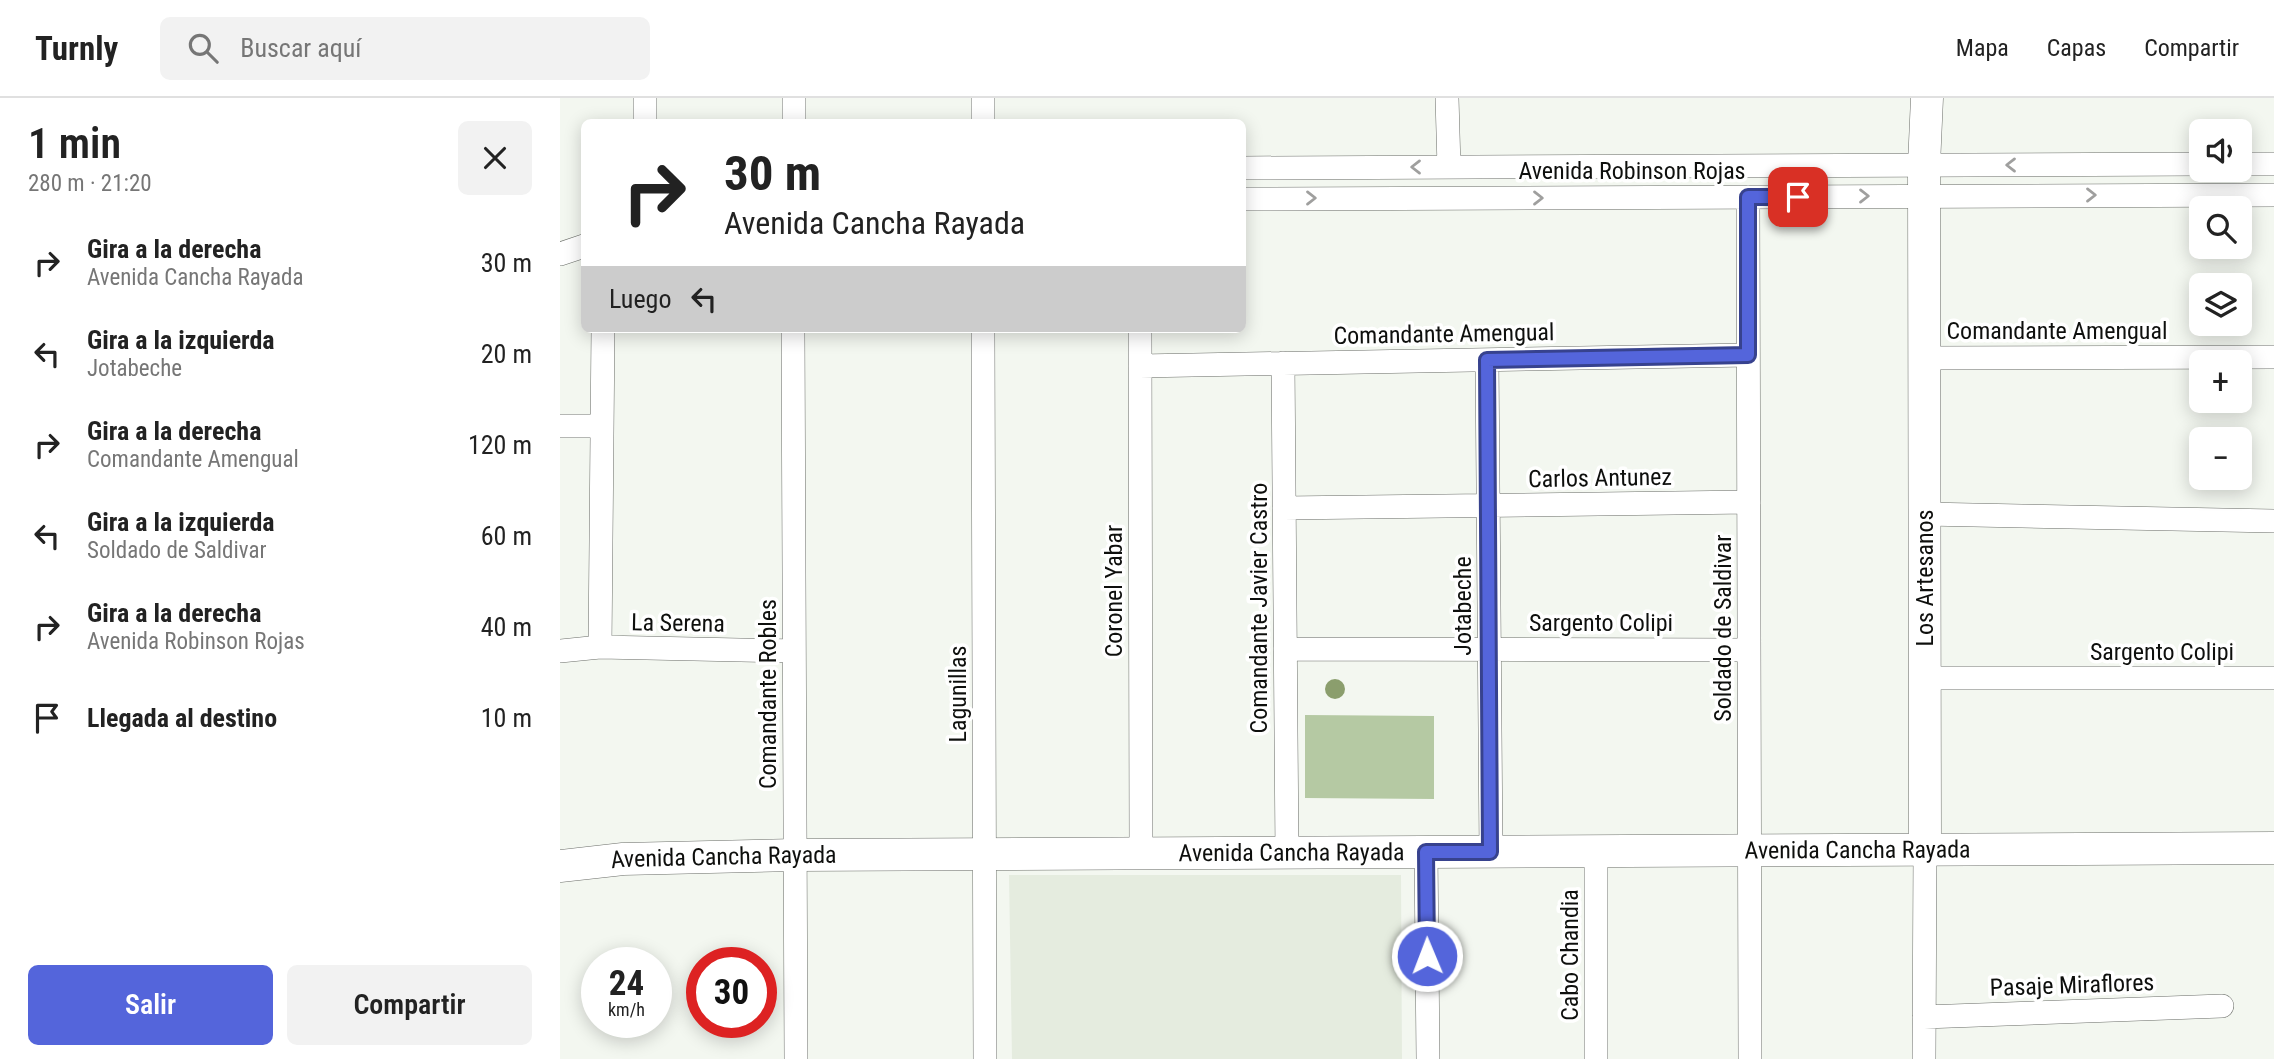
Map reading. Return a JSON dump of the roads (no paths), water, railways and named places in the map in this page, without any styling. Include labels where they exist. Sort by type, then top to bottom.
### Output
[{"type":"street","points":[[645,98],[645,119]]},
{"type":"street","points":[[794,98],[794,119]]},
{"type":"street","points":[[983,98],[983,119]]},
{"type":"street","points":[[1447,98],[1449,167]]},
{"type":"street","name":"Los Artesanos","points":[[1924,1059],[1924,165],[1927,98]]},
{"type":"street","name":"Avenida Robinson Rojas","points":[[1246,168],[2189,164]]},
{"type":"street","points":[[2252,164],[2274,164]]},
{"type":"street","name":"Avenida Robinson Rojas","points":[[1246,199],[2274,195]]},
{"type":"street","name":"Soldado de Saldivar","points":[[1748,197],[1750,1059]]},
{"type":"street","points":[[560,254],[581,247]]},
{"type":"street","points":[[600,647],[603,333]]},
{"type":"street","name":"Comandante Robles","points":[[793,333],[796,1059]]},
{"type":"street","name":"Lagunillas","points":[[983,333],[985,1059]]},
{"type":"street","name":"Coronel Yabar","points":[[1140,333],[1141,854]]},
{"type":"street","name":"Comandante Amengual","points":[[1140,366],[1748,355]]},
{"type":"street","name":"Comandante Amengual","points":[[1924,358],[2274,356]]},
{"type":"street","name":"Jotabeche","points":[[1487,360],[1490,852]]},
{"type":"street","name":"Comandante Javier Castro","points":[[1283,363],[1287,853]]},
{"type":"street","points":[[560,426],[602,426]]},
{"type":"street","name":"Carlos Antunez","points":[[1284,508],[1749,502]]},
{"type":"street","points":[[1925,514],[2274,521]]},
{"type":"street","name":"La Serena","points":[[560,651],[600,647],[794,651]]},
{"type":"street","name":"Sargento Colipi","points":[[1285,649],[1749,650]]},
{"type":"street","name":"Sargento Colipi","points":[[1925,678],[2274,678]]},
{"type":"street","name":"Avenida Cancha Rayada","points":[[560,866],[634,859],[795,855],[2274,848]]},
{"type":"street","points":[[1426,852],[1428,1059]]},
{"type":"street","name":"Cabo Chandia","points":[[1596,852],[1596,1059]]},
{"type":"street","name":"Pasaje Miraflores","points":[[1924,1017],[2222,1006]]}]
